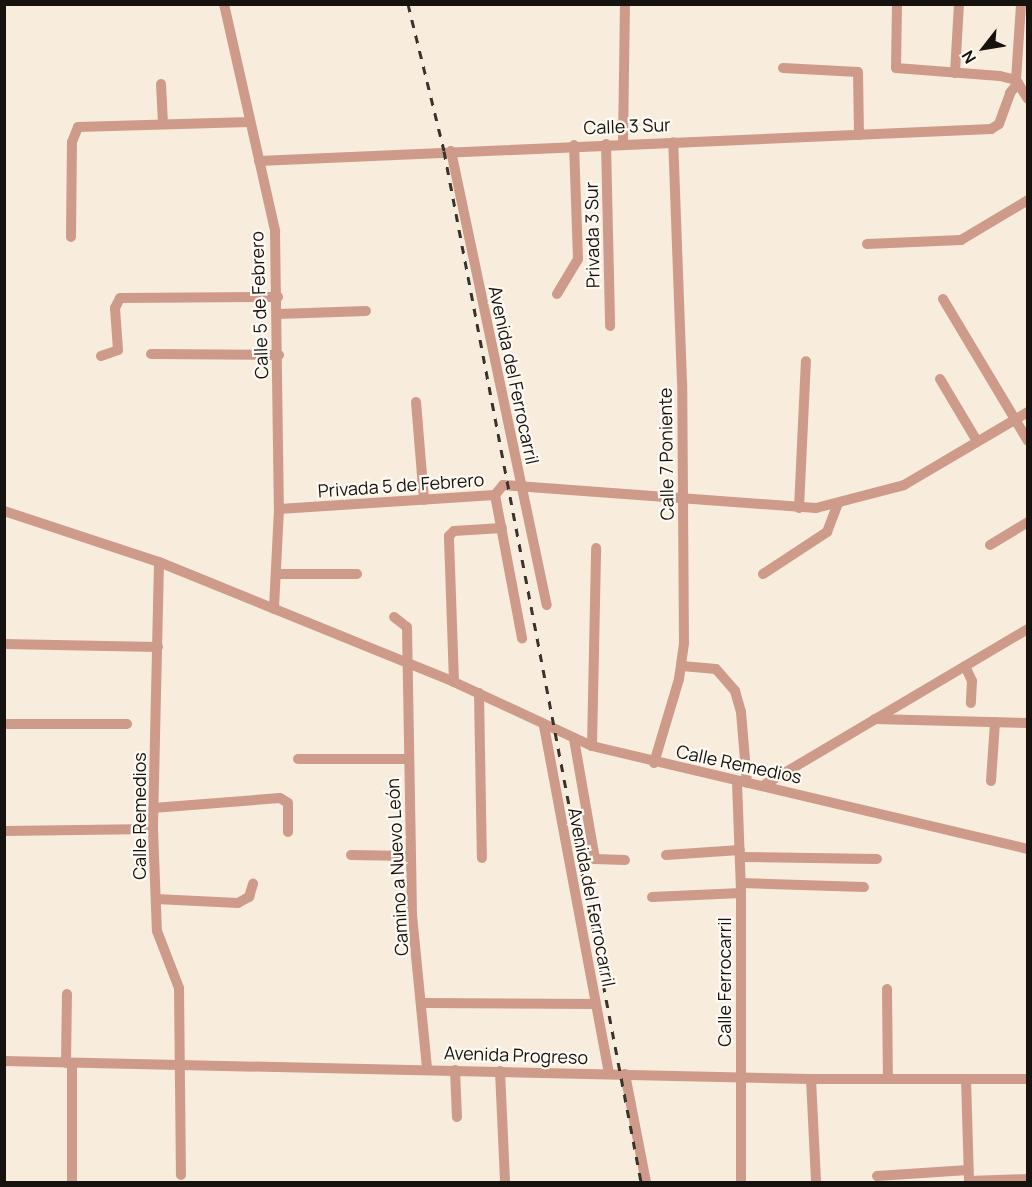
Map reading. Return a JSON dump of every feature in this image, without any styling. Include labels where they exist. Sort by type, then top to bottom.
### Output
[{"type":"street","name":"Calle 5 de Febrero","points":[[224,4],[275,231],[279,355],[279,508],[274,609]]},
{"type":"street","points":[[623,144],[625,4]]},
{"type":"street","points":[[897,4],[896,68],[955,73],[1017,82]]},
{"type":"street","points":[[955,73],[960,4]]},
{"type":"street","points":[[1021,4],[1017,82],[1028,99]]},
{"type":"street","points":[[783,68],[858,72],[859,135]]},
{"type":"street","name":"Calle 3 Sur","points":[[259,161],[574,145],[996,128],[1017,82]]},
{"type":"street","points":[[161,84],[163,124]]},
{"type":"street","points":[[71,237],[72,142],[78,127],[249,122]]},
{"type":"street","name":"Calle 7 Poniente","points":[[654,763],[682,666],[683,495],[673,142]]},
{"type":"street","name":"Privada 3 Sur","points":[[606,144],[610,326]]},
{"type":"street","points":[[557,294],[578,259],[574,145]]},
{"type":"street","name":"Avenida del Ferrocarril","points":[[451,151],[547,605]]},
{"type":"street","points":[[867,244],[964,245],[1026,203]]},
{"type":"street","points":[[101,356],[119,347],[115,303],[120,298],[278,297]]},
{"type":"street","points":[[943,299],[1028,441]]},
{"type":"street","points":[[278,314],[366,310]]},
{"type":"street","points":[[151,354],[279,355]]},
{"type":"street","points":[[799,508],[807,361]]},
{"type":"street","points":[[940,379],[978,441]]},
{"type":"street","points":[[416,402],[424,500]]},
{"type":"street","points":[[520,486],[683,495],[799,508],[838,504],[904,485],[1028,412]]},
{"type":"street","name":"Privada 5 de Febrero","points":[[279,508],[495,495],[503,485],[520,486]]},
{"type":"street","points":[[495,495],[522,638]]},
{"type":"street","points":[[763,574],[827,532],[838,504]]},
{"type":"street","name":"Calle Remedios","points":[[4,511],[159,562],[454,682],[574,740],[592,746],[654,763],[742,783],[764,785],[1028,849]]},
{"type":"street","points":[[990,545],[1028,522]]},
{"type":"street","points":[[454,682],[449,536],[454,531],[502,528]]},
{"type":"street","points":[[592,746],[596,548]]},
{"type":"street","name":"Calle Remedios","points":[[159,562],[153,829],[157,931],[179,988],[178,1066],[181,1175]]},
{"type":"street","points":[[276,574],[357,574]]},
{"type":"street","name":"Camino a Nuevo León","points":[[394,617],[407,627],[412,915],[423,1003],[428,1069]]},
{"type":"street","points":[[764,785],[1028,629]]},
{"type":"street","points":[[4,644],[158,647]]},
{"type":"street","name":"Calle Ferrocarril","points":[[682,666],[716,669],[735,691],[741,712],[741,1182]]},
{"type":"street","points":[[965,666],[972,681],[971,703]]},
{"type":"street","points":[[479,693],[482,858]]},
{"type":"street","points":[[874,719],[1028,723]]},
{"type":"street","points":[[991,781],[995,722]]},
{"type":"street","points":[[4,724],[127,724]]},
{"type":"street","name":"Avenida del Ferrocarril","points":[[544,726],[609,1074]]},
{"type":"street","points":[[574,740],[595,859],[625,860]]},
{"type":"street","points":[[298,759],[408,759]]},
{"type":"street","points":[[153,808],[280,798],[288,803],[288,832]]},
{"type":"street","points":[[4,831],[153,829]]},
{"type":"street","points":[[666,855],[740,853],[877,859]]},
{"type":"street","points":[[351,855],[411,856]]},
{"type":"street","points":[[156,899],[238,903],[249,897],[253,884]]},
{"type":"street","points":[[652,897],[741,888],[864,887]]},
{"type":"street","points":[[887,989],[888,1078]]},
{"type":"street","points":[[67,994],[72,1182]]},
{"type":"street","points":[[423,1003],[596,1004]]},
{"type":"street","name":"Avenida Progreso","points":[[4,1061],[740,1075],[811,1079],[1028,1079]]},
{"type":"street","points":[[455,1070],[456,1117]]},
{"type":"street","points":[[501,1071],[505,1182]]},
{"type":"street","points":[[625,1074],[646,1182]]},
{"type":"street","points":[[811,1079],[816,1182]]},
{"type":"street","points":[[966,1079],[969,1178]]},
{"type":"street","points":[[877,1176],[1028,1179]]},
{"type":"railway","points":[[408,4],[444,151],[641,1182]]}]
